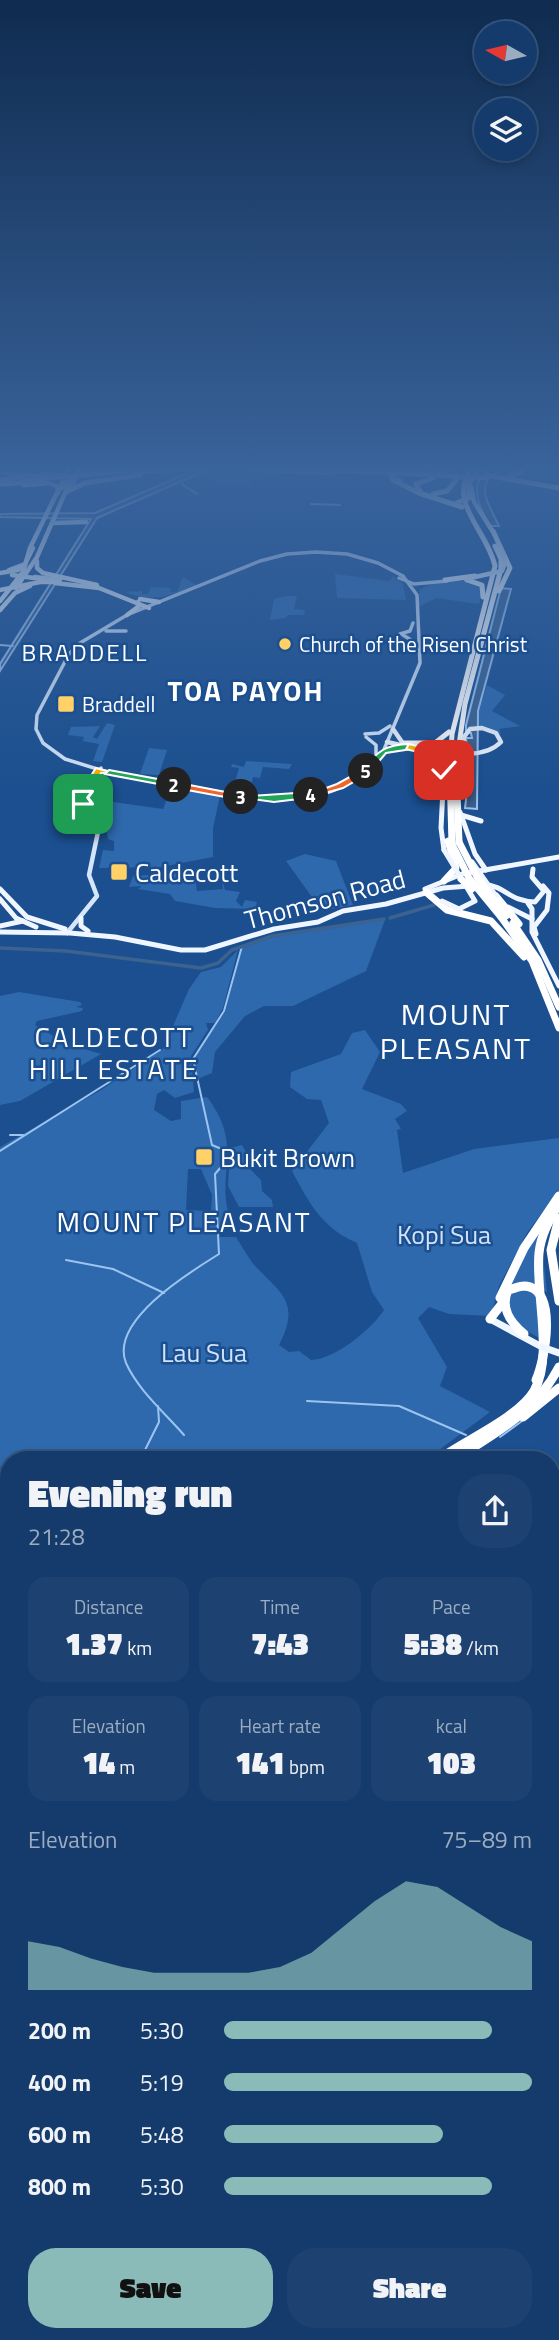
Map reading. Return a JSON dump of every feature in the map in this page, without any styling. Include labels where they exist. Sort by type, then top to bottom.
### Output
[{"type":"highway","points":[[15,593],[22,575]]},
{"type":"highway","points":[[1,604],[23,575]]},
{"type":"highway","points":[[1,604],[24,575]]},
{"type":"highway","points":[[26,575],[98,586]]},
{"type":"highway","points":[[48,575],[58,580]]},
{"type":"highway","points":[[445,580],[474,575]]},
{"type":"highway","points":[[405,744],[437,744],[444,740],[449,732],[494,575]]},
{"type":"highway","points":[[458,842],[457,740],[498,575]]},
{"type":"highway","points":[[486,627],[507,575]]},
{"type":"highway","points":[[0,588],[21,580]]},
{"type":"highway","points":[[0,588],[58,580],[98,586]]},
{"type":"highway","points":[[453,580],[472,581],[482,585],[485,590],[482,613]]},
{"type":"highway","points":[[462,750],[467,693]]},
{"type":"highway","points":[[444,881],[456,868],[447,833],[456,713]]},
{"type":"highway","points":[[446,778],[449,732]]},
{"type":"highway","points":[[449,804],[469,878],[509,916],[558,1028]]},
{"type":"highway","points":[[461,878],[509,916],[524,957]]},
{"type":"highway","points":[[424,893],[440,901],[447,910],[491,921],[524,957],[540,983]]},
{"type":"highway","points":[[496,896],[530,945],[559,1007]]},
{"type":"highway","points":[[490,1319],[497,1314],[501,1306],[505,1283],[559,1196]]},
{"type":"highway","points":[[557,1333],[542,1240],[559,1203]]},
{"type":"highway","points":[[559,1218],[551,1244],[559,1301]]},
{"type":"highway","points":[[516,1407],[541,1373],[550,1343],[543,1298],[535,1290],[519,1286],[508,1290],[504,1304],[520,1333]]},
{"type":"highway","points":[[501,1306],[520,1333]]},
{"type":"highway","points":[[451,1451],[516,1407],[551,1368],[558,1349]]},
{"type":"highway","points":[[514,1419],[551,1384],[559,1367]]},
{"type":"highway","points":[[466,1451],[514,1419],[536,1408],[559,1388]]},
{"type":"main road","points":[[231,575],[127,617],[72,650],[37,715],[39,735],[47,745],[60,753],[111,773],[236,795],[288,799],[327,791],[362,774],[383,751],[405,744]]},
{"type":"main road","points":[[394,575],[412,584],[445,580]]},
{"type":"main road","points":[[366,735],[391,728],[420,663],[417,598],[412,584],[401,575]]},
{"type":"main road","points":[[408,575],[430,582],[483,575]]},
{"type":"main road","points":[[383,751],[416,667],[416,643],[410,599],[408,590],[399,578]]},
{"type":"main road","points":[[1,604],[28,586],[58,580]]},
{"type":"main road","points":[[417,598],[421,587],[430,582]]},
{"type":"main road","points":[[408,590],[412,584]]},
{"type":"main road","points":[[98,586],[150,607]]},
{"type":"main road","points":[[150,607],[190,591]]},
{"type":"main road","points":[[410,599],[417,598]]},
{"type":"main road","points":[[139,601],[159,602]]},
{"type":"main road","points":[[39,735],[39,719],[73,655],[88,640],[127,617],[139,606],[139,601]]},
{"type":"main road","points":[[106,631],[126,630],[124,624],[127,617]]},
{"type":"main road","points":[[413,624],[410,631],[402,635],[416,643]]},
{"type":"main road","points":[[391,728],[394,736],[405,744],[439,755],[446,778],[441,829],[444,850],[474,895],[473,905],[456,909],[440,901],[443,892],[450,887]]},
{"type":"main road","points":[[386,740],[425,748],[483,752],[496,748],[501,742],[496,733],[482,728],[470,729],[464,737],[462,750],[461,813],[458,842],[496,896]]},
{"type":"main road","points":[[366,735],[376,745],[376,754]]},
{"type":"main road","points":[[100,769],[236,795],[274,796],[318,791],[356,775],[386,740]]},
{"type":"main road","points":[[69,931],[100,898],[92,875],[98,832],[83,804],[100,769]]},
{"type":"main road","points":[[96,776],[100,769]]},
{"type":"main road","points":[[96,776],[111,773]]},
{"type":"main road","points":[[461,813],[481,821]]},
{"type":"main road","points":[[461,813],[475,854],[488,870]]},
{"type":"main road","name":"Thomson Road","points":[[533,869],[559,858]]},
{"type":"main road","name":"Thomson Road","points":[[0,932],[88,931],[181,948],[213,947],[278,926],[318,919],[341,909],[391,901],[444,881],[488,870],[559,858]]},
{"type":"main road","points":[[69,931],[96,901],[96,887],[89,875],[95,861]]},
{"type":"main road","points":[[538,942],[534,927],[545,914],[549,893],[535,877],[534,871],[546,862]]},
{"type":"main road","points":[[522,864],[533,869],[532,877],[546,888]]},
{"type":"main road","name":"Thomson Road","points":[[0,925],[25,920],[69,931],[181,950],[205,950],[279,928],[314,923],[343,911],[386,904],[450,887],[492,883],[530,910]]},
{"type":"main road","points":[[539,884],[543,895],[530,910],[530,927],[559,986]]},
{"type":"main road","points":[[0,889],[25,920]]},
{"type":"main road","points":[[0,899],[5,907],[25,920]]},
{"type":"main road","points":[[509,916],[530,910],[540,902],[547,905]]},
{"type":"main road","points":[[0,925],[6,919],[5,907]]},
{"type":"main road","points":[[530,910],[545,914]]},
{"type":"main road","points":[[530,910],[538,922]]},
{"type":"main road","points":[[81,918],[81,926],[88,931]]},
{"type":"main road","name":"Thomson Road","points":[[25,920],[50,932]]},
{"type":"main road","points":[[551,1244],[559,1267]]},
{"type":"main road","points":[[490,1319],[542,1345],[558,1349]]},
{"type":"green space","points":[[335,575],[389,581],[393,576],[403,584],[406,600],[337,598]]},
{"type":"green space","points":[[183,577],[197,586],[169,595],[153,598],[125,592],[142,591],[142,594],[148,594],[151,587],[171,588],[170,592],[177,592]]},
{"type":"green space","points":[[447,581],[476,582],[483,590],[479,604],[436,598],[417,608],[420,590],[426,586]]},
{"type":"green space","points":[[297,596],[294,609],[305,610],[304,615],[288,615],[286,618],[270,620],[274,599]]},
{"type":"green space","points":[[487,685],[505,695],[492,711],[520,726],[499,729],[501,734],[478,727],[479,710]]},
{"type":"green space","points":[[107,723],[115,725],[102,762],[93,761],[99,744],[83,741],[84,737],[68,735],[71,727],[100,726],[93,737],[97,739]]},
{"type":"green space","points":[[149,748],[167,750],[159,775],[140,774]]},
{"type":"green space","points":[[246,761],[292,764],[289,769],[263,767],[260,778],[253,777],[251,786],[234,785],[239,768],[231,767],[232,764],[244,767]]},
{"type":"green space","points":[[172,787],[220,796],[213,828],[213,857],[161,867],[99,868],[103,850],[114,851],[114,841],[108,839],[92,799],[163,809]]},
{"type":"green space","points":[[305,854],[336,861],[353,905],[322,911],[286,861]]},
{"type":"green space","points":[[220,871],[225,890],[240,892],[236,901],[242,907],[245,900],[257,902],[255,909],[215,908],[175,901],[170,894],[138,889],[142,886],[129,887],[133,876],[194,872],[197,891],[223,889]]},
{"type":"green space","points":[[385,920],[366,971],[293,1006],[264,1006],[245,1016],[215,1052],[212,1073],[195,1080],[195,1056],[225,1012],[242,948],[273,937]]},
{"type":"green space","points":[[238,950],[223,1008],[215,1023],[206,1023],[208,1030],[191,1056],[194,1092],[175,1098],[164,1090],[157,1094],[154,1110],[171,1121],[181,1119],[181,1101],[207,1097],[218,1115],[225,1131],[227,1145],[225,1187],[230,1219],[219,1237],[236,1237],[251,1261],[284,1297],[288,1306],[288,1317],[279,1345],[289,1352],[299,1351],[311,1360],[331,1355],[362,1334],[384,1310],[372,1292],[357,1243],[334,1230],[326,1222],[311,1204],[292,1171],[329,1123],[321,1100],[307,1099],[290,1087],[291,1072],[341,1054],[352,1033],[365,1030],[380,1052],[362,1089],[401,1104],[407,1111],[395,1119],[401,1129],[397,1130],[403,1173],[474,1149],[559,1138],[559,1190],[527,1233],[499,1286],[491,1316],[449,1314],[429,1307],[418,1318],[447,1367],[440,1386],[490,1412],[438,1451],[0,1451],[0,1147],[101,1090],[163,1049],[189,989],[201,972],[221,967]],"holes":[[[188,1169],[201,1169],[212,1195],[211,1211],[186,1210]]]},
{"type":"green space","points":[[19,992],[80,1002],[82,1005],[76,1007],[83,1008],[82,1011],[37,1021],[35,1025],[65,1043],[101,1054],[20,1101],[0,1105],[0,996]]},
{"type":"green space","points":[[242,1145],[250,1159],[245,1164],[261,1180],[262,1191],[272,1200],[273,1207],[239,1207],[228,1186],[230,1148]]},
{"type":"green space","points":[[540,1229],[547,1292],[529,1284],[505,1287]]},
{"type":"green space","points":[[522,1289],[535,1292],[546,1341],[524,1329],[508,1309],[510,1292]]},
{"type":"shaded area","points":[[56,575],[61,575],[0,671],[0,664]]},
{"type":"shaded area","points":[[501,588],[511,589],[478,711],[477,809],[465,808],[469,774],[466,738],[472,738],[471,733],[466,733],[466,725]]},
{"type":"waterway","points":[[0,645],[13,646]]},
{"type":"waterway","points":[[390,918],[434,905]]},
{"type":"waterway","points":[[0,948],[66,951],[201,968],[218,963],[232,950],[272,936],[384,919]]},
{"type":"waterway","points":[[163,1293],[219,1254],[215,1174],[221,1167],[224,1150],[212,1145],[193,1059],[224,1011],[242,946]]},
{"type":"waterway","points":[[0,1151],[160,1050]]},
{"type":"waterway","points":[[10,1135],[23,1135]]},
{"type":"waterway","points":[[66,1260],[113,1269],[163,1293]]},
{"type":"waterway","points":[[158,1407],[131,1373],[126,1363],[124,1347],[129,1331],[140,1315],[163,1293]]},
{"type":"waterway","points":[[307,1401],[399,1406],[466,1435]]},
{"type":"waterway","points":[[144,1451],[159,1422],[158,1407]]},
{"type":"waterway","points":[[158,1407],[184,1435]]},
{"type":"waterway","points":[[500,1437],[522,1421]]},
{"type":"place","name":"Church of the Risen Christ","points":[[285,644]]},
{"type":"place","name":"Braddell","points":[[66,704]]},
{"type":"place","name":"Caldecott","points":[[119,872]]},
{"type":"place","name":"Bukit Brown","points":[[204,1157]]},
{"type":"district","name":"BRADDELL","points":[[85,652]]},
{"type":"district","name":"TOA PAYOH","points":[[246,690]]},
{"type":"district","name":"MOUNT PLEASANT","points":[[456,1031]]},
{"type":"district","name":"CALDECOTT HILL ESTATE","points":[[114,1052]]},
{"type":"district","name":"MOUNT PLEASANT","points":[[184,1221]]},
{"type":"route","points":[[83,804],[89,785],[99,770],[252,799],[288,799],[327,791],[353,780],[373,765],[383,751],[393,747],[410,747],[435,753],[443,761],[444,770]]},
{"type":"park label","name":"Kopi Sua","points":[[444,1234]]},
{"type":"park label","name":"Lau Sua","points":[[204,1352]]}]
